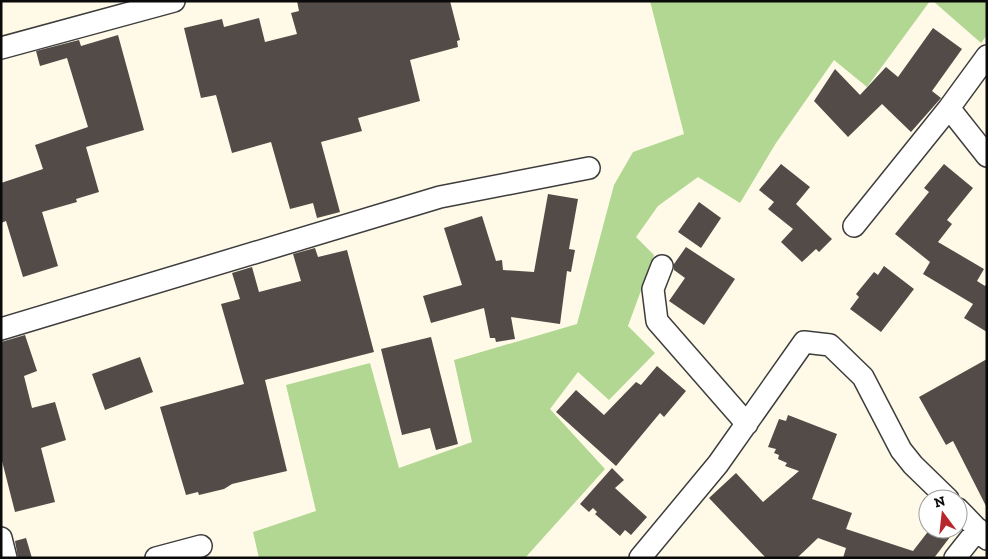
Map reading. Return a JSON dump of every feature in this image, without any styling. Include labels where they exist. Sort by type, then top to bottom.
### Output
[{"type":"street","points":[[1,48],[174,1]]},
{"type":"street","points":[[854,226],[949,108],[987,56]]},
{"type":"street","points":[[949,108],[987,156]]},
{"type":"street","points":[[1,329],[440,197],[589,168]]},
{"type":"street","points":[[662,266],[653,289],[656,320],[747,424]]},
{"type":"street","points":[[640,558],[718,464],[804,342],[830,345],[863,377],[901,450],[913,465],[938,489]]},
{"type":"street","points":[[955,558],[982,534],[968,519]]},
{"type":"street","points":[[1,538],[6,558]]},
{"type":"street","points":[[156,558],[201,546]]},
{"type":"green space","points":[[650,1],[930,1],[867,87],[834,60],[776,143],[740,203],[698,177],[658,206],[636,237],[654,255],[628,326],[655,353],[609,400],[578,372],[550,409],[605,469],[525,558],[259,558],[253,532],[316,511],[286,385],[370,363],[399,468],[472,442],[454,360],[577,324],[614,185],[633,152],[684,134]]},
{"type":"green space","points":[[933,1],[987,1],[987,35],[981,43]]},
{"type":"building","points":[[297,1],[450,1],[460,40],[457,41],[458,47],[410,60],[420,101],[358,118],[362,131],[321,142],[340,212],[317,218],[313,203],[290,209],[271,142],[232,153],[216,95],[201,98],[184,28],[222,19],[224,27],[259,18],[265,42],[297,34],[291,13],[299,11]]},
{"type":"building","points":[[933,28],[962,49],[932,91],[941,98],[911,132],[882,104],[848,137],[814,101],[835,69],[860,95],[886,67],[898,77]]},
{"type":"building","points":[[118,35],[144,130],[86,147],[99,192],[76,199],[77,202],[42,212],[58,266],[23,277],[6,221],[1,223],[1,183],[43,169],[35,145],[88,127],[67,58],[40,66],[36,51],[79,40],[81,46]]},
{"type":"building","points":[[781,164],[810,187],[796,204],[832,239],[819,252],[816,249],[802,262],[781,242],[793,229],[768,209],[774,202],[759,190]]},
{"type":"building","points":[[944,164],[973,188],[947,220],[952,224],[938,242],[984,269],[977,281],[985,286],[987,283],[987,332],[964,318],[973,304],[923,274],[930,262],[895,234],[929,192],[924,188]]},
{"type":"building","points":[[548,194],[578,199],[569,249],[575,250],[571,272],[567,271],[560,324],[511,317],[515,339],[496,342],[495,338],[490,338],[484,308],[431,323],[423,296],[462,285],[444,228],[482,216],[496,261],[502,260],[503,270],[534,272]]},
{"type":"building","points":[[699,202],[721,218],[701,248],[678,232]]},
{"type":"building","points":[[686,247],[735,279],[704,325],[669,301],[685,278],[674,270],[674,264]]},
{"type":"building","points":[[315,248],[318,257],[347,250],[374,352],[265,380],[287,471],[232,484],[224,489],[199,495],[198,492],[186,495],[160,407],[244,384],[221,304],[240,299],[232,273],[252,267],[259,292],[301,281],[293,254]]},
{"type":"building","points":[[884,266],[914,289],[881,332],[850,309],[859,297],[856,294],[874,272],[878,275]]},
{"type":"building","points":[[25,335],[37,371],[24,376],[32,408],[55,402],[66,440],[41,448],[55,502],[15,512],[1,457],[1,342]]},
{"type":"building","points":[[431,337],[458,444],[436,450],[430,428],[402,435],[381,349]]},
{"type":"building","points":[[140,357],[153,392],[105,410],[92,374]]},
{"type":"building","points":[[987,359],[987,508],[953,441],[946,445],[919,397]]},
{"type":"building","points":[[657,366],[686,391],[664,417],[660,413],[616,466],[556,412],[576,390],[604,415],[636,382],[641,385]]},
{"type":"building","points":[[788,415],[837,434],[812,499],[852,513],[846,529],[913,551],[922,539],[948,539],[934,558],[843,558],[846,548],[818,538],[797,558],[766,558],[709,498],[736,473],[763,502],[799,471],[785,466],[787,463],[778,459],[779,455],[774,453],[776,449],[768,447],[779,419],[786,421]]},
{"type":"building","points":[[612,468],[624,480],[615,488],[647,517],[631,535],[625,530],[620,536],[595,514],[597,512],[593,508],[589,512],[580,504]]},
{"type":"building","points":[[26,538],[32,558],[18,558],[15,541]]}]
